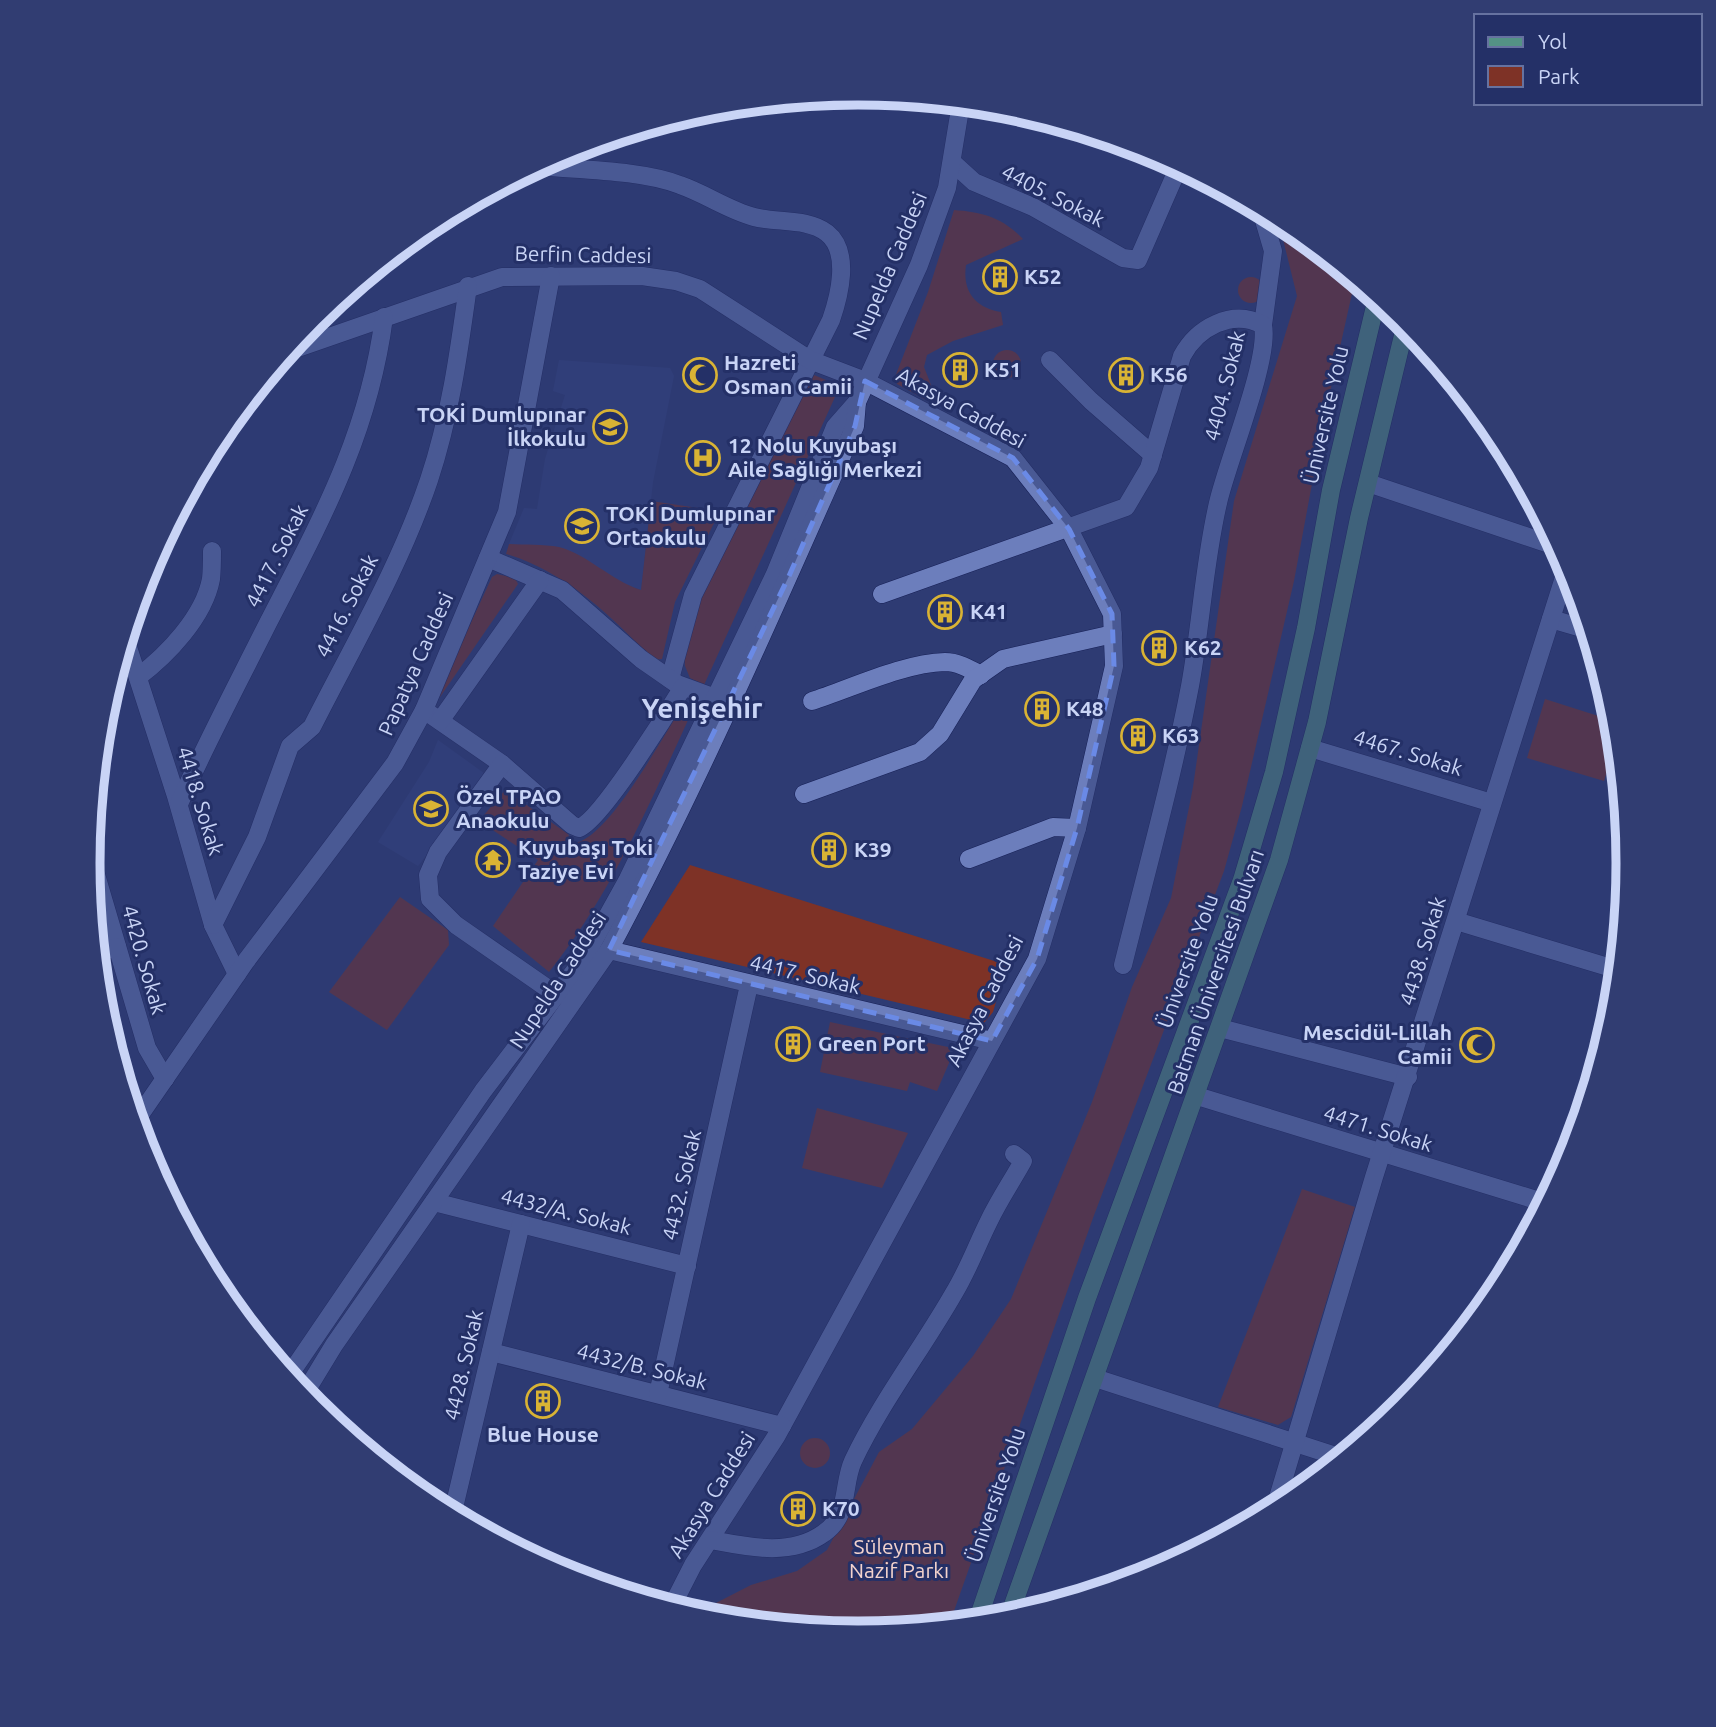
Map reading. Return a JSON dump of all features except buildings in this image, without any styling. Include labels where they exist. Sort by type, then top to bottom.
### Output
[{"type":"main road","name":"Üniversite Yolu","points":[[982,1611],[1087,1298],[1245,868],[1274,772],[1306,628],[1331,490],[1374,309]]},
{"type":"main road","name":"Batman Üniversitesi Bulvarı","points":[[1013,1605],[1197,1096],[1279,860],[1310,748],[1403,337]]},
{"type":"street","name":"Nupelda Caddesi","points":[[293,1369],[483,1091],[556,995],[600,930],[722,700],[855,426],[857,402],[865,381],[919,265],[947,188],[960,112]]},
{"type":"street","name":"4405. Sokak","points":[[952,162],[974,182],[1033,207],[1124,258],[1138,260],[1175,175]]},
{"type":"street","points":[[424,710],[502,764],[572,825],[579,828],[586,826],[654,736],[677,683],[693,595],[841,292],[839,260],[828,234],[811,225],[755,217],[678,184],[616,173],[557,168]]},
{"type":"street","points":[[1263,324],[1273,251],[1265,224]]},
{"type":"street","name":"Papatya Caddesi","points":[[142,1112],[237,974],[395,763],[424,710],[507,512],[551,276]]},
{"type":"street","name":"Berfin Caddesi","points":[[305,345],[468,286],[502,277],[642,276],[676,281],[700,289],[810,360],[865,381]]},
{"type":"street","name":"4416. Sokak","points":[[213,926],[257,837],[290,746],[312,727],[394,566],[429,481],[448,417],[468,286]]},
{"type":"street","name":"4417. Sokak","points":[[179,804],[312,542],[344,471],[379,352],[384,317]]},
{"type":"street","name":"4404. Sokak","points":[[883,594],[1126,507],[1133,499],[1153,455],[1182,356],[1191,340],[1208,328],[1237,317],[1263,324],[1262,351],[1225,469],[1212,528],[1201,622],[1189,688],[1122,965]]},
{"type":"street","points":[[1050,360],[1100,409],[1153,455]]},
{"type":"street","name":"Akasya Caddesi","points":[[676,1599],[693,1565],[782,1426],[1037,959],[1077,828],[1114,666],[1112,614],[1069,529],[1013,458],[865,381]]},
{"type":"street","points":[[1368,483],[1545,542]]},
{"type":"street","points":[[138,677],[153,665],[194,617],[211,581],[212,551]]},
{"type":"street","points":[[488,558],[562,590],[641,659],[677,683],[722,700]]},
{"type":"street","points":[[440,721],[540,580]]},
{"type":"street","name":"4438. Sokak","points":[[1279,1494],[1562,582]]},
{"type":"street","points":[[1551,618],[1578,627]]},
{"type":"street","points":[[804,794],[920,752],[940,734],[973,680],[1003,659],[1113,634]]},
{"type":"street","name":"4418. Sokak","points":[[130,653],[179,804],[213,926],[237,974]]},
{"type":"street","points":[[812,701],[915,667],[947,662],[967,667],[981,675]]},
{"type":"street","name":"Nupelda Caddesi","points":[[309,1386],[334,1345],[609,950],[643,886],[722,700]]},
{"type":"street","name":"4467. Sokak","points":[[1310,748],[1492,803]]},
{"type":"street","points":[[502,764],[438,852],[428,876],[430,898],[456,925],[556,995]]},
{"type":"street","points":[[969,859],[1053,827],[1077,828]]},
{"type":"street","name":"4420. Sokak","points":[[101,891],[147,1048],[165,1079]]},
{"type":"street","points":[[1456,921],[1609,967]]},
{"type":"street","points":[[105,950],[117,947]]},
{"type":"street","name":"4417. Sokak","points":[[609,950],[992,1041]]},
{"type":"street","name":"4432. Sokak","points":[[658,1394],[749,985]]},
{"type":"street","points":[[1220,1028],[1408,1077]]},
{"type":"street","name":"4471. Sokak","points":[[1197,1096],[1537,1200]]},
{"type":"street","points":[[711,1540],[752,1549],[783,1547],[818,1537],[834,1523],[842,1510],[852,1464],[914,1356],[955,1292],[990,1217],[1023,1161],[1014,1154]]},
{"type":"street","name":"4432/A. Sokak","points":[[434,1202],[687,1266]]},
{"type":"street","name":"4428. Sokak","points":[[455,1505],[521,1224]]},
{"type":"street","name":"4432/B. Sokak","points":[[491,1352],[782,1426]]},
{"type":"street","points":[[1095,1378],[1332,1455]]},
{"type":"highlighted area","points":[[865,381],[1013,458],[1069,529],[1112,614],[1114,666],[1077,828],[1037,959],[992,1041],[609,950],[789,576],[855,426]]},
{"type":"shaded area","points":[[559,360],[670,368],[674,376],[653,482],[641,590],[618,582],[576,554],[509,544],[524,508],[537,509],[545,459],[565,395],[553,391]]},
{"type":"shaded area","name":"Özel TPAO Anaokulu","points":[[438,740],[488,776],[418,866],[378,842],[429,762]]},
{"type":"green space","points":[[954,210],[992,217],[1023,239],[966,265],[965,275],[969,291],[984,307],[1001,312],[1003,325],[953,341],[927,355],[924,367],[935,395],[928,401],[897,384],[895,377],[928,292]]},
{"type":"green space","name":"Süleyman Nazif Parkı","points":[[1282,235],[1353,289],[1324,419],[1294,581],[1242,806],[1224,871],[1093,1218],[952,1615],[858,1622],[808,1620],[737,1611],[714,1604],[751,1585],[797,1571],[827,1550],[879,1452],[912,1429],[973,1356],[1011,1299],[1092,1102],[1132,987],[1171,898],[1193,787],[1234,501],[1297,296]]},
{"type":"green space","points":[[1251,277],[1260,281],[1264,290],[1260,299],[1251,303],[1242,299],[1238,290],[1242,281]]},
{"type":"green space","points":[[1007,350],[1017,354],[1021,364],[1017,374],[1007,378],[997,374],[993,364],[997,354]]},
{"type":"green space","points":[[814,375],[840,386],[704,685],[690,678],[685,666],[684,652],[694,607]]},
{"type":"green space","points":[[651,501],[712,510],[718,515],[675,602],[662,659],[653,660],[621,627],[567,583],[506,554],[509,544],[559,547],[579,555],[619,580],[641,590]]},
{"type":"green space","points":[[497,574],[515,578],[518,584],[440,697],[437,696],[492,577]]},
{"type":"green space","points":[[1545,699],[1602,717],[1610,762],[1604,781],[1527,758]]},
{"type":"green space","points":[[679,712],[689,718],[627,849],[591,912],[549,972],[493,926],[538,860],[479,821],[505,790],[568,834],[573,843],[586,838],[616,809]]},
{"type":"green space","points":[[690,865],[1007,965],[993,1012],[984,1023],[641,942]]},
{"type":"green space","points":[[400,897],[448,930],[449,945],[387,1030],[329,992]]},
{"type":"green space","points":[[830,1022],[948,1047],[952,1056],[937,1091],[910,1082],[907,1091],[820,1072]]},
{"type":"green space","points":[[817,1108],[908,1133],[882,1188],[802,1168]]},
{"type":"green space","points":[[1302,1189],[1355,1207],[1291,1417],[1278,1425],[1218,1407]]},
{"type":"green space","points":[[815,1438],[825,1443],[830,1453],[825,1463],[815,1468],[805,1463],[800,1453],[805,1443]]},
{"type":"place","name":"K52","points":[[1000,277]]},
{"type":"place","name":"K51","points":[[960,370]]},
{"type":"place","name":"Hazreti Osman Camii","points":[[700,375]]},
{"type":"place","name":"K56","points":[[1126,375]]},
{"type":"place","name":"TOKİ Dumlupınar İlkokulu","points":[[610,427]]},
{"type":"place","name":"12 Nolu Kuyubaşı Aile Sağlığı Merkezi","points":[[703,458]]},
{"type":"place","name":"TOKİ Dumlupınar Ortaokulu","points":[[582,526]]},
{"type":"place","name":"K41","points":[[945,612]]},
{"type":"place","name":"K62","points":[[1159,648]]},
{"type":"place","name":"K48","points":[[1042,709]]},
{"type":"place","name":"K63","points":[[1138,736]]},
{"type":"place","name":"Özel TPAO Anaokulu","points":[[431,809]]},
{"type":"place","name":"K39","points":[[829,850]]},
{"type":"place","name":"Kuyubaşı Toki Taziye Evi","points":[[493,860]]},
{"type":"place","name":"Green Port","points":[[793,1044]]},
{"type":"place","name":"Mescidül-Lillah Camii","points":[[1477,1045]]},
{"type":"place","name":"Blue House","points":[[543,1401]]},
{"type":"place","name":"K70","points":[[798,1509]]},
{"type":"district","name":"Yenişehir","points":[[702,708]]}]
